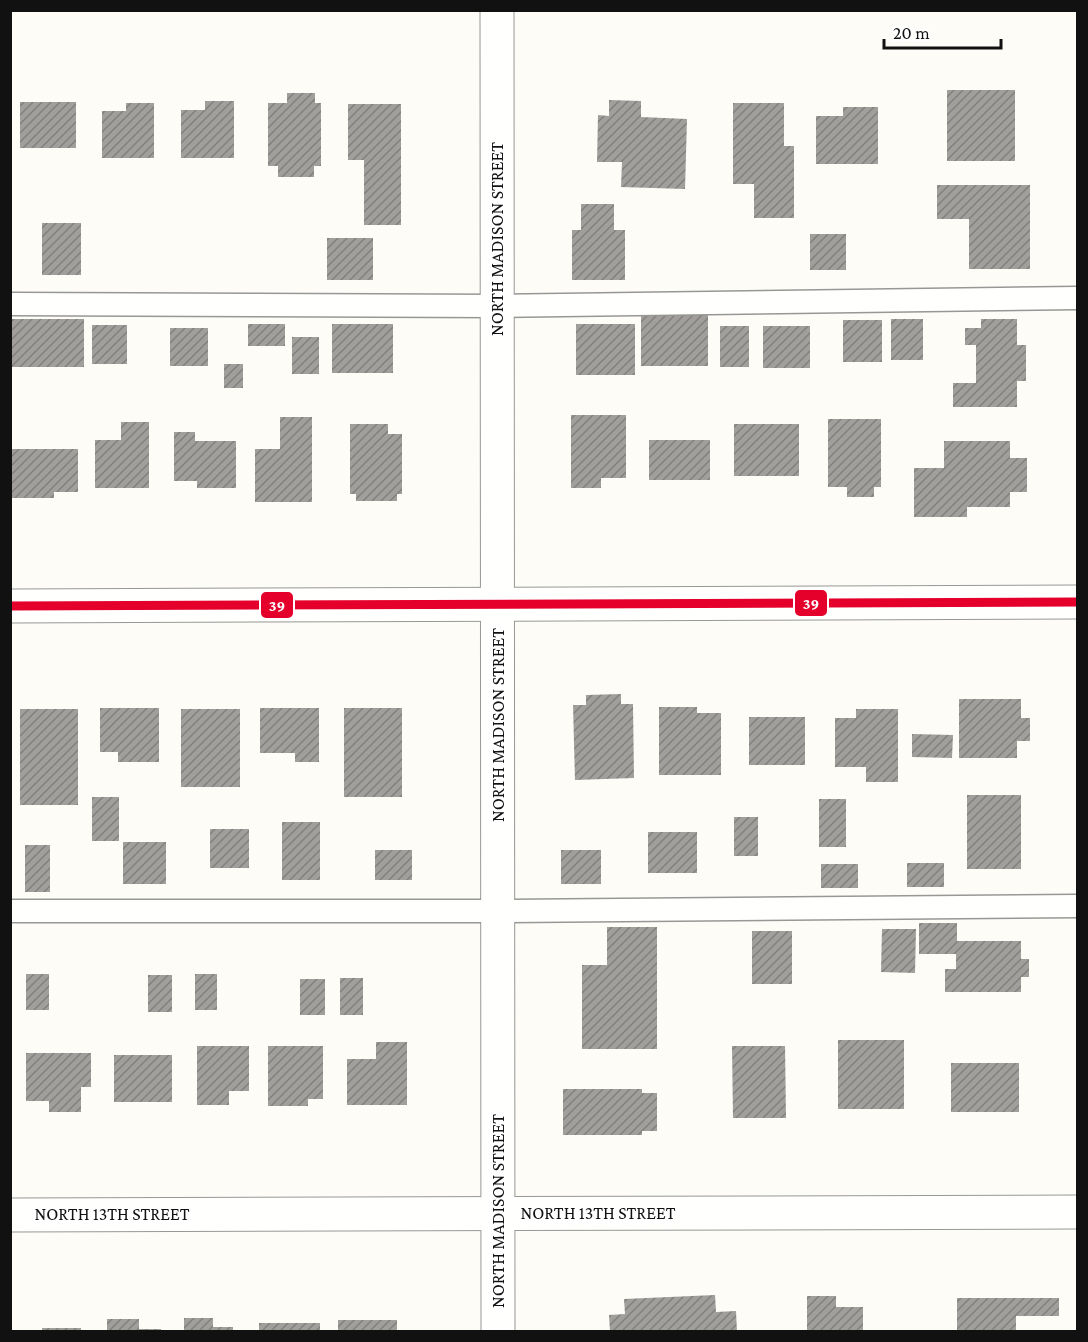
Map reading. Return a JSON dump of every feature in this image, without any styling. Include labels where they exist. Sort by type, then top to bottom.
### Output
[{"type":"street","name":"NORTH MADISON STREET","points":[[497,10],[498,1332]]},
{"type":"street","points":[[10,606],[1077,602]]},
{"type":"street","name":"NORTH 13TH STREET","points":[[10,1215],[1077,1212]]},
{"type":"lane","points":[[10,304],[497,306],[1077,298]]},
{"type":"lane","points":[[10,911],[498,911],[1077,906]]},
{"type":"building","points":[[947,90],[1015,90],[1015,161],[947,161]]},
{"type":"building","points":[[287,93],[315,93],[315,103],[321,103],[321,166],[314,166],[314,177],[278,177],[278,166],[268,166],[268,103],[287,103]]},
{"type":"building","points":[[609,100],[641,101],[641,117],[687,119],[685,189],[621,187],[622,162],[597,162],[598,115],[609,116]]},
{"type":"building","points":[[205,101],[234,101],[234,158],[181,158],[181,110],[205,110]]},
{"type":"building","points":[[20,102],[76,102],[76,148],[20,148]]},
{"type":"building","points":[[126,103],[154,103],[154,158],[102,158],[102,111],[126,111]]},
{"type":"building","points":[[733,103],[784,103],[784,146],[794,146],[794,218],[754,218],[754,184],[733,184]]},
{"type":"building","points":[[348,104],[401,104],[401,225],[364,225],[364,160],[348,160]]},
{"type":"building","points":[[843,107],[878,107],[878,164],[816,164],[816,116],[843,116]]},
{"type":"building","points":[[937,185],[1030,185],[1030,269],[969,269],[969,219],[937,219]]},
{"type":"building","points":[[581,204],[614,204],[614,230],[625,230],[625,280],[572,280],[572,230],[581,230]]},
{"type":"building","points":[[42,223],[81,223],[81,275],[42,275]]},
{"type":"building","points":[[810,234],[846,234],[846,270],[810,270]]},
{"type":"building","points":[[327,238],[373,238],[373,280],[327,280]]},
{"type":"building","points":[[641,315],[708,315],[708,366],[641,366]]},
{"type":"building","points":[[10,319],[84,319],[84,367],[10,367]]},
{"type":"building","points":[[891,319],[923,319],[923,360],[891,360]]},
{"type":"building","points":[[981,319],[1017,319],[1017,345],[1026,345],[1026,381],[1017,381],[1017,407],[953,407],[953,383],[976,383],[976,345],[965,345],[965,328],[981,328]]},
{"type":"building","points":[[843,320],[882,320],[882,362],[843,362]]},
{"type":"building","points":[[248,324],[285,324],[285,346],[248,346]]},
{"type":"building","points":[[332,324],[393,324],[393,373],[332,373]]},
{"type":"building","points":[[576,324],[635,324],[635,375],[576,375]]},
{"type":"building","points":[[92,325],[127,325],[127,364],[92,364]]},
{"type":"building","points":[[720,326],[749,326],[749,367],[720,367]]},
{"type":"building","points":[[763,326],[810,326],[810,368],[763,368]]},
{"type":"building","points":[[170,328],[208,328],[208,366],[170,366]]},
{"type":"building","points":[[292,337],[319,337],[319,374],[292,374]]},
{"type":"building","points":[[224,364],[243,364],[243,388],[224,388]]},
{"type":"building","points":[[571,415],[626,415],[626,478],[601,478],[601,488],[571,488]]},
{"type":"building","points":[[280,417],[312,417],[312,502],[255,502],[255,449],[280,449]]},
{"type":"building","points":[[828,419],[881,419],[881,487],[874,487],[874,497],[847,497],[847,487],[828,487]]},
{"type":"building","points":[[121,422],[149,422],[149,488],[95,488],[95,440],[121,440]]},
{"type":"building","points":[[350,424],[388,424],[388,434],[402,434],[402,494],[397,494],[397,501],[356,501],[356,494],[350,494]]},
{"type":"building","points":[[734,424],[799,424],[799,476],[734,476]]},
{"type":"building","points":[[174,432],[195,432],[195,441],[236,441],[236,488],[197,488],[197,481],[174,481]]},
{"type":"building","points":[[649,440],[710,440],[710,480],[649,480]]},
{"type":"building","points":[[944,441],[1010,441],[1010,458],[1027,458],[1027,492],[1010,492],[1010,507],[967,507],[967,517],[914,517],[914,468],[944,468]]},
{"type":"building","points":[[12,449],[78,449],[78,492],[54,492],[54,498],[12,498]]},
{"type":"building","points":[[621,694],[621,704],[633,704],[634,778],[575,780],[573,705],[586,705],[586,695]]},
{"type":"building","points":[[959,699],[1021,699],[1021,718],[1030,718],[1030,741],[1017,741],[1017,758],[959,758]]},
{"type":"building","points":[[659,707],[697,707],[697,713],[721,713],[721,775],[659,775]]},
{"type":"building","points":[[100,708],[159,708],[159,762],[118,762],[118,752],[100,752]]},
{"type":"building","points":[[260,708],[319,708],[319,762],[295,762],[295,753],[260,753]]},
{"type":"building","points":[[344,708],[402,708],[402,797],[344,797]]},
{"type":"building","points":[[20,709],[78,709],[78,805],[20,805]]},
{"type":"building","points":[[181,709],[240,709],[240,787],[181,787]]},
{"type":"building","points":[[856,709],[898,709],[898,782],[866,782],[866,767],[835,767],[835,718],[856,718]]},
{"type":"building","points":[[749,717],[805,717],[805,765],[749,765]]},
{"type":"building","points":[[912,734],[953,735],[952,758],[912,757]]},
{"type":"building","points":[[967,795],[1021,795],[1021,869],[967,869]]},
{"type":"building","points":[[92,797],[119,797],[119,841],[92,841]]},
{"type":"building","points":[[819,799],[846,799],[846,847],[819,847]]},
{"type":"building","points":[[734,817],[758,817],[758,856],[734,856]]},
{"type":"building","points":[[282,822],[320,822],[320,880],[282,880]]},
{"type":"building","points":[[210,829],[249,829],[249,868],[210,868]]},
{"type":"building","points":[[648,832],[697,832],[697,873],[648,873]]},
{"type":"building","points":[[123,842],[166,842],[166,884],[123,884]]},
{"type":"building","points":[[25,845],[50,845],[50,892],[25,892]]},
{"type":"building","points":[[375,850],[412,850],[412,880],[375,880]]},
{"type":"building","points":[[561,850],[601,850],[601,884],[561,884]]},
{"type":"building","points":[[907,863],[944,863],[944,887],[907,887]]},
{"type":"building","points":[[821,864],[858,864],[858,888],[821,888]]},
{"type":"building","points":[[919,923],[957,923],[957,941],[1021,941],[1021,959],[1029,959],[1029,977],[1021,977],[1021,992],[945,992],[945,969],[956,969],[956,954],[919,954]]},
{"type":"building","points":[[607,927],[657,927],[657,1049],[582,1049],[582,965],[607,965]]},
{"type":"building","points":[[882,929],[916,929],[915,973],[881,972]]},
{"type":"building","points":[[752,931],[792,931],[792,984],[752,984]]},
{"type":"building","points":[[26,974],[49,974],[49,1010],[26,1010]]},
{"type":"building","points":[[195,974],[217,974],[217,1010],[195,1010]]},
{"type":"building","points":[[148,975],[172,975],[172,1012],[148,1012]]},
{"type":"building","points":[[340,978],[363,978],[363,1015],[340,1015]]},
{"type":"building","points":[[300,979],[325,979],[325,1015],[300,1015]]},
{"type":"building","points":[[838,1040],[904,1040],[904,1109],[838,1109]]},
{"type":"building","points":[[376,1042],[407,1042],[407,1105],[347,1105],[347,1059],[376,1059]]},
{"type":"building","points":[[197,1046],[249,1046],[249,1091],[229,1091],[229,1105],[197,1105]]},
{"type":"building","points":[[268,1046],[323,1046],[323,1099],[308,1099],[308,1106],[268,1106]]},
{"type":"building","points":[[732,1046],[785,1046],[786,1118],[733,1118]]},
{"type":"building","points":[[26,1053],[91,1053],[91,1087],[81,1087],[81,1112],[49,1112],[49,1101],[26,1101]]},
{"type":"building","points":[[114,1055],[172,1055],[172,1102],[114,1102]]},
{"type":"building","points":[[951,1063],[1019,1063],[1019,1112],[951,1112]]},
{"type":"building","points":[[563,1089],[642,1089],[642,1093],[657,1093],[657,1131],[642,1131],[642,1135],[563,1135]]},
{"type":"building","points":[[715,1295],[716,1312],[736,1311],[737,1332],[610,1332],[609,1315],[625,1314],[624,1299]]},
{"type":"building","points":[[807,1296],[836,1296],[836,1307],[863,1307],[863,1332],[807,1332]]},
{"type":"building","points":[[957,1298],[1059,1298],[1059,1316],[1016,1316],[1016,1332],[957,1332]]},
{"type":"building","points":[[184,1318],[213,1318],[213,1327],[233,1327],[233,1332],[184,1332]]},
{"type":"building","points":[[107,1319],[139,1319],[139,1329],[161,1329],[161,1332],[107,1332]]},
{"type":"building","points":[[338,1320],[397,1320],[397,1332],[338,1332]]},
{"type":"building","points":[[259,1323],[320,1323],[320,1332],[259,1332]]},
{"type":"building","points":[[42,1328],[81,1328],[81,1332],[42,1332]]},
{"type":"transit line","name":"39","points":[[10,606],[1078,602]]}]
